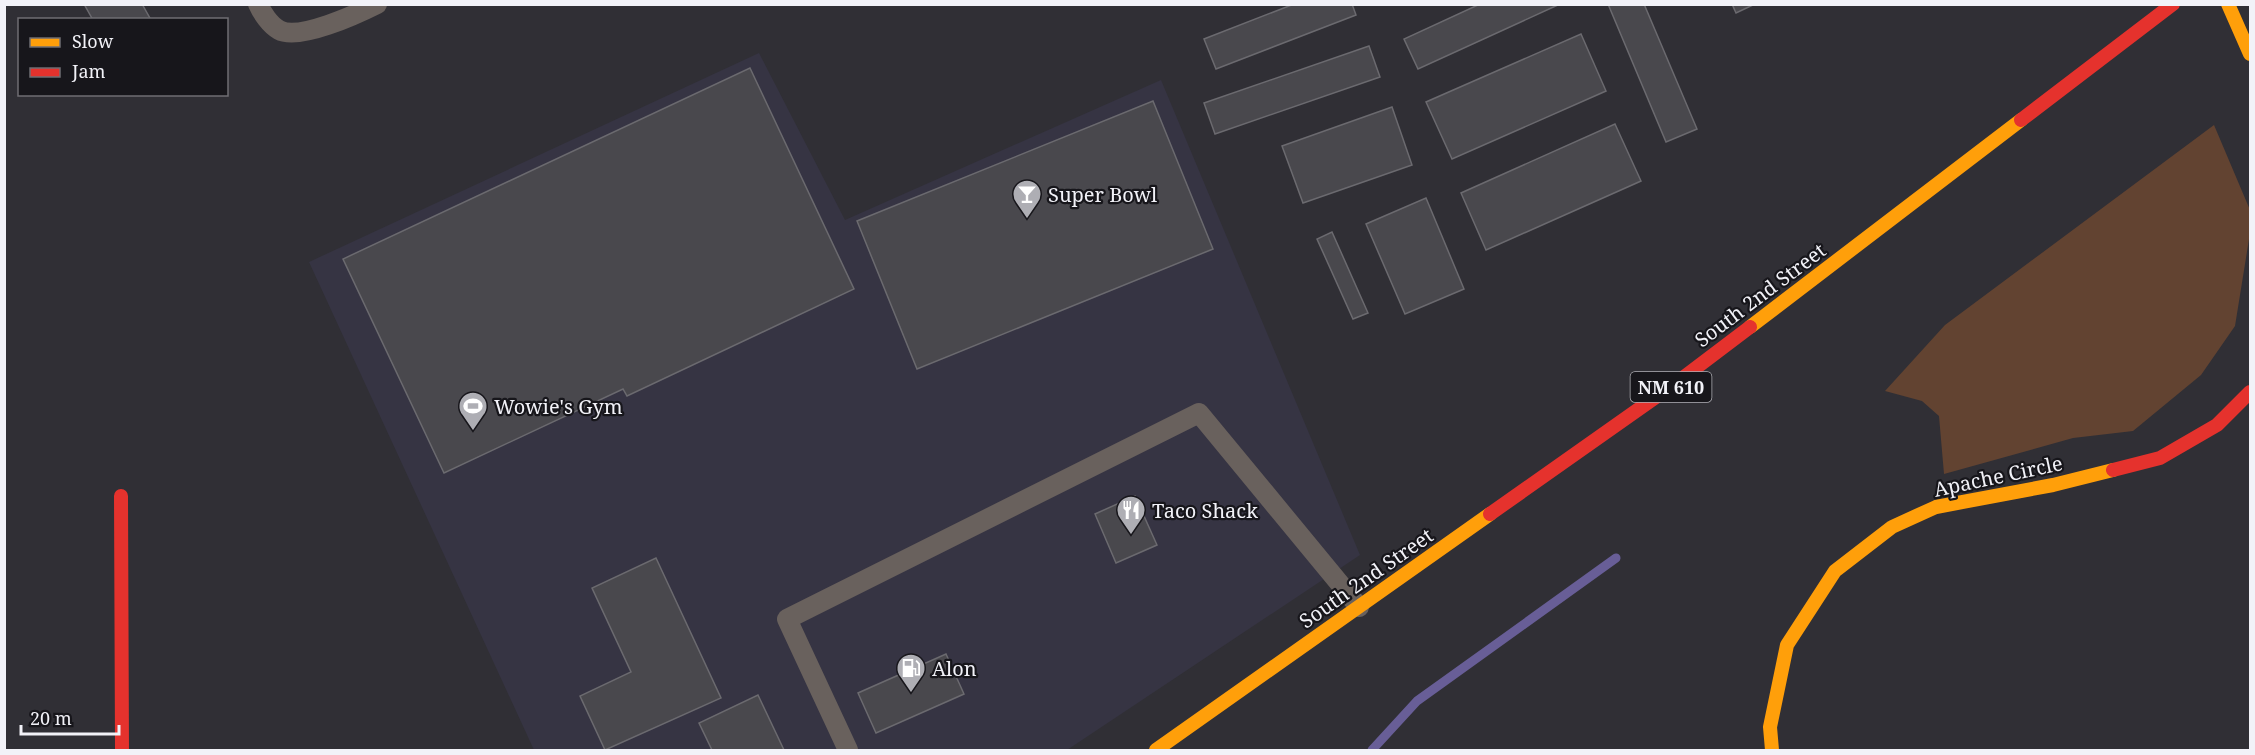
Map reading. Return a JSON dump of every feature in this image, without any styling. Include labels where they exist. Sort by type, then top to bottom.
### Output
[{"type":"main road","name":"South 2nd Street","points":[[1156,750],[1680,380],[2173,4]]},
{"type":"main road","points":[[2228,4],[2250,54]]},
{"type":"main road","name":"Apache Circle","points":[[1772,750],[1770,727],[1787,645],[1835,571],[1892,527],[1936,507],[2053,485],[2160,458],[2217,425],[2250,392]]},
{"type":"main road","points":[[121,496],[122,750]]},
{"type":"lane","points":[[258,4],[262,14],[278,30],[292,33],[354,15],[377,4]]},
{"type":"lane","points":[[848,750],[787,619],[1199,413],[1359,607]]},
{"type":"shaded area","points":[[759,53],[845,220],[1161,80],[1360,555],[1067,750],[534,750],[309,262]]},
{"type":"shaded area","points":[[2214,125],[2250,210],[2250,233],[2235,326],[2201,375],[2133,431],[2073,438],[1944,474],[1939,416],[1922,401],[1885,391],[1945,325]]},
{"type":"building","points":[[84,4],[142,4],[150,18],[92,18]]},
{"type":"building","points":[[1294,4],[1352,4],[1356,15],[1216,69],[1204,39]]},
{"type":"building","points":[[1480,4],[1560,4],[1418,69],[1404,39]]},
{"type":"building","points":[[1608,4],[1644,4],[1697,129],[1666,142]]},
{"type":"building","points":[[1732,4],[1755,4],[1736,13]]},
{"type":"building","points":[[1581,34],[1606,91],[1452,159],[1426,102]]},
{"type":"building","points":[[1369,46],[1380,77],[1215,134],[1204,103]]},
{"type":"building","points":[[750,68],[854,289],[627,396],[623,389],[444,473],[343,259]]},
{"type":"building","points":[[1153,101],[1213,249],[917,369],[857,221]]},
{"type":"building","points":[[1392,107],[1412,165],[1303,203],[1282,146]]},
{"type":"building","points":[[1615,124],[1641,181],[1486,250],[1461,193]]},
{"type":"building","points":[[1426,198],[1464,289],[1405,314],[1366,224]]},
{"type":"building","points":[[1332,232],[1368,313],[1353,319],[1317,239]]},
{"type":"building","points":[[1135,496],[1157,545],[1116,563],[1095,514]]},
{"type":"building","points":[[656,558],[721,698],[605,750],[580,696],[631,672],[592,588]]},
{"type":"building","name":"Alon","points":[[946,654],[964,694],[876,733],[858,693]]},
{"type":"building","points":[[758,695],[784,750],[712,750],[699,723]]},
{"type":"waterway","points":[[1372,750],[1417,701],[1616,558]]},
{"type":"traffic: slow","points":[[2228,4],[2250,54]]},
{"type":"traffic: slow","points":[[1750,327],[2021,120]]},
{"type":"traffic: slow","points":[[1772,750],[1770,727],[1787,645],[1835,571],[1892,527],[1936,507],[2053,485],[2113,470]]},
{"type":"traffic: slow","points":[[1156,750],[1490,514]]},
{"type":"traffic: jam","points":[[2021,120],[2173,4]]},
{"type":"traffic: jam","points":[[1490,514],[1680,380],[1750,327]]},
{"type":"traffic: jam","points":[[2113,470],[2160,458],[2217,425],[2250,392]]},
{"type":"traffic: jam","points":[[121,496],[122,750]]},
{"type":"place","name":"Super Bowl","points":[[1027,220]]},
{"type":"place","name":"Wowie's Gym","points":[[473,432]]},
{"type":"place","name":"Taco Shack","points":[[1131,536]]},
{"type":"place","name":"Alon","points":[[911,694]]}]
